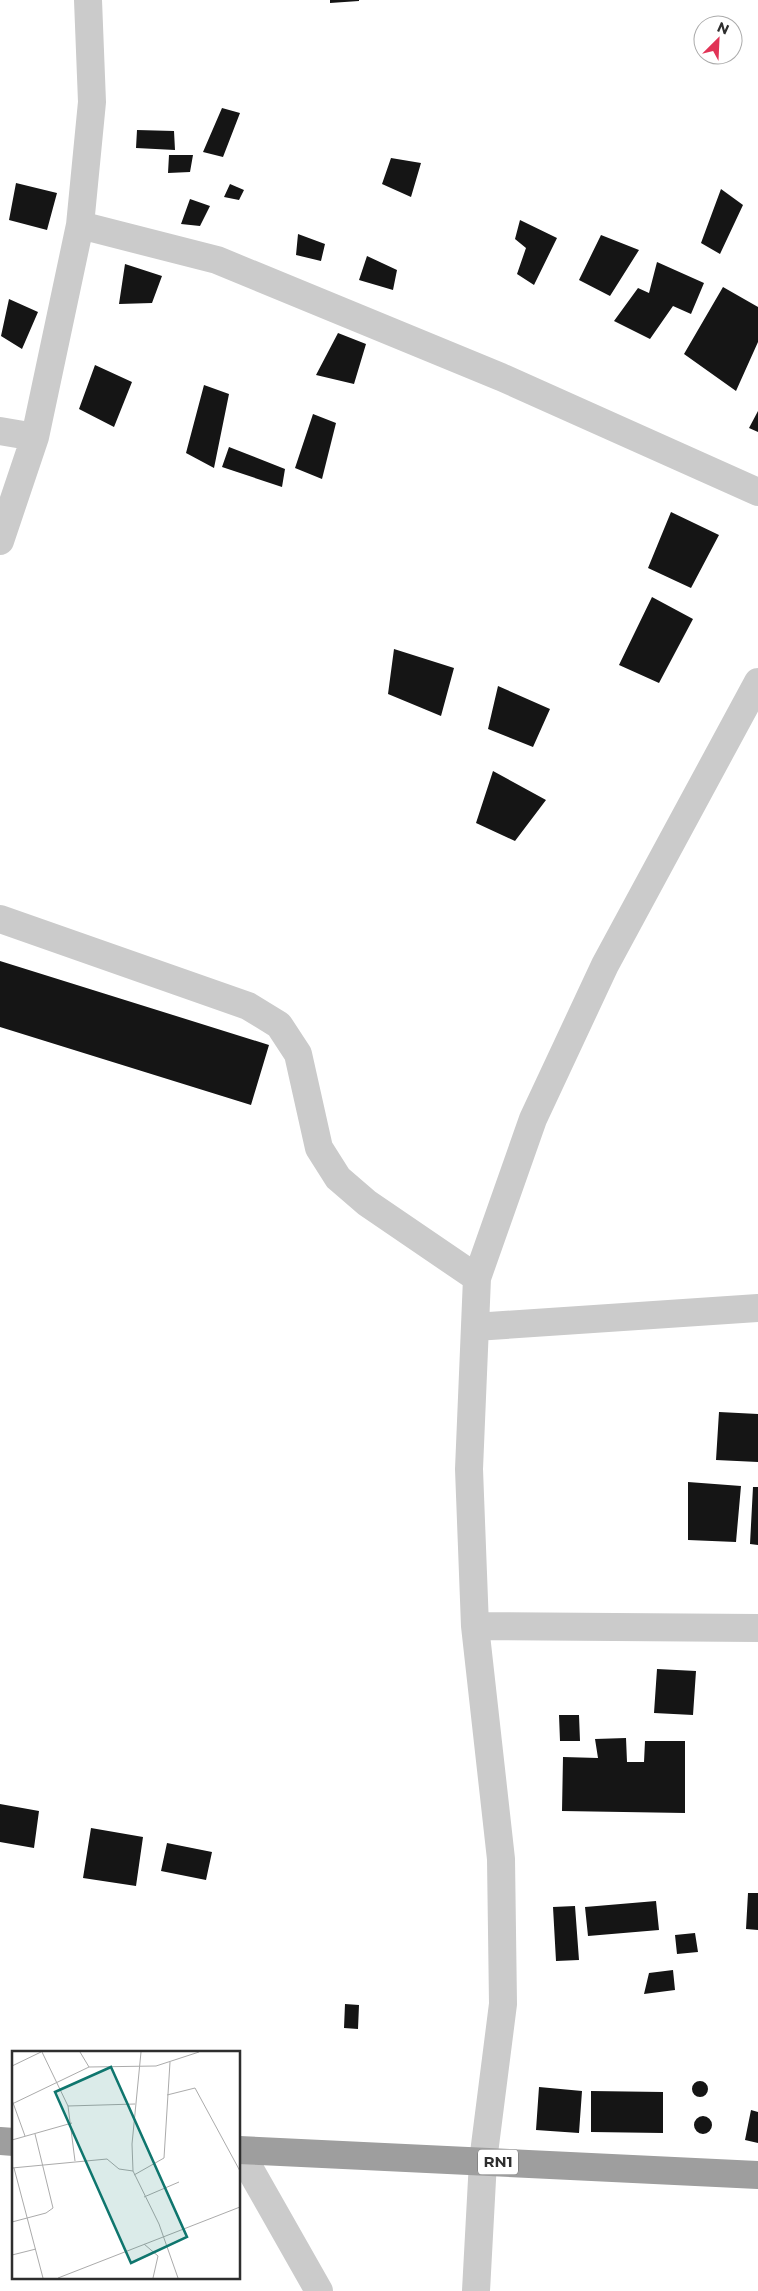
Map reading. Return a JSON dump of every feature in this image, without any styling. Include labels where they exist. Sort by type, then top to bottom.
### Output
[{"type":"highway","name":"RN1","points":[[240,2150],[758,2175]]},
{"type":"street","points":[[0,541],[35,437],[80,225],[92,102],[88,0]]},
{"type":"street","points":[[80,225],[217,260],[501,377],[758,492]]},
{"type":"street","points":[[0,432],[35,437]]},
{"type":"street","points":[[476,2291],[483,2161],[503,2004],[501,1859],[475,1626],[469,1469],[477,1278],[533,1119],[600,974],[758,682]]},
{"type":"street","points":[[0,919],[248,1006],[280,1025],[298,1054],[319,1148],[338,1178],[367,1203],[477,1278]]},
{"type":"street","points":[[475,1327],[758,1308]]},
{"type":"street","points":[[475,1626],[758,1628]]},
{"type":"street","points":[[240,2152],[319,2291]]},
{"type":"building","points":[[330,0],[359,0],[359,1],[330,3]]},
{"type":"building","points":[[222,108],[240,113],[223,157],[203,152]]},
{"type":"building","points":[[137,130],[174,131],[175,150],[136,148]]},
{"type":"building","points":[[169,155],[193,155],[190,172],[168,173]]},
{"type":"building","points":[[391,158],[421,163],[411,197],[382,184]]},
{"type":"building","points":[[16,183],[57,193],[47,230],[9,220]]},
{"type":"building","points":[[230,184],[244,190],[239,200],[224,197]]},
{"type":"building","points":[[721,189],[743,205],[720,254],[701,243]]},
{"type":"building","points":[[190,199],[210,206],[200,226],[181,224]]},
{"type":"building","points":[[520,220],[557,238],[534,285],[517,274],[526,248],[515,239]]},
{"type":"building","points":[[298,234],[325,244],[321,261],[296,255]]},
{"type":"building","points":[[601,235],[639,250],[610,296],[579,280]]},
{"type":"building","points":[[367,256],[397,270],[393,290],[359,280]]},
{"type":"building","points":[[657,262],[704,283],[691,314],[673,306],[650,339],[614,321],[638,288],[649,293]]},
{"type":"building","points":[[125,264],[162,276],[152,303],[119,304]]},
{"type":"building","points":[[723,287],[758,307],[758,342],[736,391],[684,354]]},
{"type":"building","points":[[9,299],[38,312],[22,349],[1,336]]},
{"type":"building","points":[[338,333],[366,344],[354,384],[316,375]]},
{"type":"building","points":[[95,365],[132,382],[114,427],[79,409]]},
{"type":"building","points":[[204,385],[229,394],[214,468],[186,453]]},
{"type":"building","points":[[758,411],[758,432],[749,428]]},
{"type":"building","points":[[313,414],[336,423],[322,479],[295,468]]},
{"type":"building","points":[[229,447],[285,469],[282,487],[222,467]]},
{"type":"building","points":[[671,512],[719,535],[691,588],[648,568]]},
{"type":"building","points":[[652,597],[693,619],[659,683],[619,665]]},
{"type":"building","points":[[394,649],[454,668],[441,716],[388,694]]},
{"type":"building","points":[[498,686],[550,709],[533,747],[488,729]]},
{"type":"building","points":[[493,771],[546,800],[515,841],[476,823]]},
{"type":"building","points":[[0,961],[269,1045],[251,1105],[0,1027]]},
{"type":"building","points":[[719,1412],[758,1414],[758,1462],[716,1460]]},
{"type":"building","points":[[688,1482],[741,1486],[736,1542],[688,1540]]},
{"type":"building","points":[[753,1487],[758,1487],[758,1545],[750,1544]]},
{"type":"building","points":[[657,1669],[696,1671],[693,1715],[654,1713]]},
{"type":"building","points":[[559,1715],[579,1715],[580,1741],[560,1741]]},
{"type":"building","points":[[626,1738],[627,1762],[644,1762],[645,1741],[685,1741],[685,1813],[562,1811],[563,1757],[598,1758],[595,1739]]},
{"type":"building","points":[[0,1804],[39,1811],[34,1848],[0,1842]]},
{"type":"building","points":[[91,1828],[143,1837],[136,1886],[83,1878]]},
{"type":"building","points":[[167,1843],[212,1852],[206,1880],[161,1871]]},
{"type":"building","points":[[748,1893],[758,1893],[758,1930],[746,1929]]},
{"type":"building","points":[[656,1901],[659,1930],[588,1936],[585,1907]]},
{"type":"building","points":[[575,1906],[579,1960],[556,1961],[553,1907]]},
{"type":"building","points":[[695,1933],[698,1952],[677,1954],[675,1935]]},
{"type":"building","points":[[673,1970],[675,1990],[644,1994],[649,1973]]},
{"type":"building","points":[[345,2004],[359,2005],[358,2029],[344,2028]]},
{"type":"building","points":[[697,2081],[703,2081],[708,2086],[706,2095],[697,2097],[692,2092],[692,2086]]},
{"type":"building","points":[[539,2087],[582,2091],[579,2133],[536,2130]]},
{"type":"building","points":[[591,2091],[663,2092],[663,2133],[591,2132]]},
{"type":"building","points":[[751,2110],[758,2112],[758,2143],[745,2140]]},
{"type":"building","points":[[699,2116],[707,2116],[712,2121],[710,2132],[699,2134],[694,2129],[694,2121]]}]
